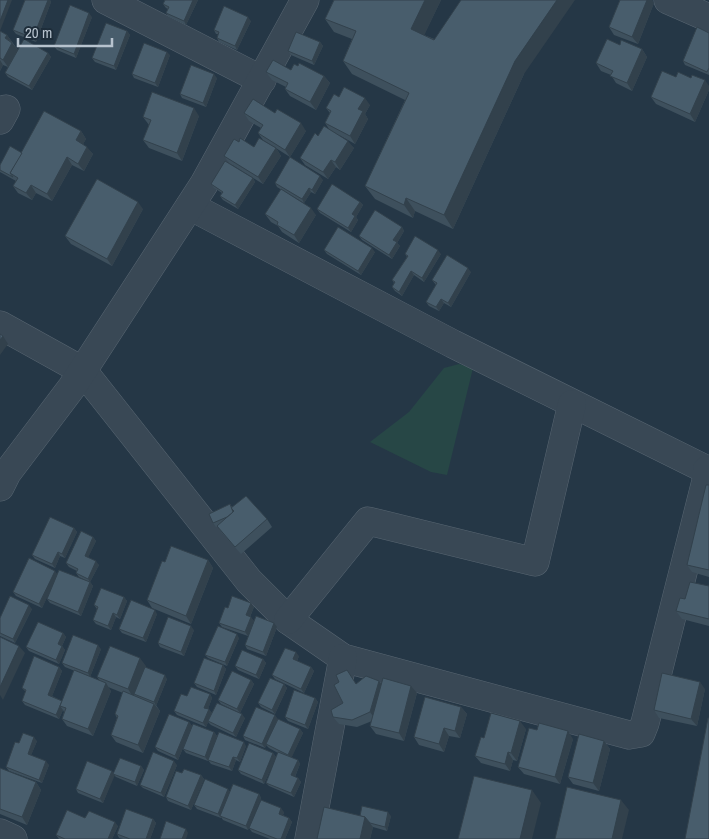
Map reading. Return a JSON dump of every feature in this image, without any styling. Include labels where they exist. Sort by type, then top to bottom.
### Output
[{"type":"street","points":[[106,0],[262,80]]},
{"type":"street","points":[[0,487],[7,473],[83,371],[204,184],[305,0]]},
{"type":"street","points":[[668,0],[709,18]]},
{"type":"street","points":[[0,325],[83,371],[249,581],[288,620],[342,658],[629,735],[641,733],[655,685],[708,470],[572,404],[190,206]]},
{"type":"street","points":[[288,620],[368,521],[536,562],[572,404]]},
{"type":"street","points":[[310,839],[342,658]]},
{"type":"street","points":[[0,833],[12,839]]},
{"type":"green space","points":[[459,364],[473,368],[447,475],[431,472],[370,442],[409,412],[444,368]]},
{"type":"building","points":[[0,0],[8,0],[0,21]]},
{"type":"building","points":[[25,0],[48,0],[33,38],[13,30]]},
{"type":"building","points":[[165,0],[193,0],[184,21],[166,13],[169,7],[163,4]]},
{"type":"building","points":[[334,0],[425,0],[411,29],[434,40],[461,0],[557,0],[515,61],[444,215],[406,198],[404,205],[365,186],[409,93],[343,61],[356,31],[325,19]]},
{"type":"building","points":[[620,0],[647,0],[632,37],[609,27]]},
{"type":"building","points":[[70,5],[89,13],[74,54],[54,46]]},
{"type":"building","points":[[224,6],[248,17],[235,46],[217,38],[219,32],[214,30]]},
{"type":"building","points":[[106,23],[127,31],[114,66],[92,58]]},
{"type":"building","points":[[697,27],[709,33],[709,68],[707,72],[683,61]]},
{"type":"building","points":[[0,31],[7,35],[5,38],[12,43],[3,60],[0,58]]},
{"type":"building","points":[[296,32],[320,42],[312,61],[288,51]]},
{"type":"building","points":[[24,39],[48,53],[29,86],[5,73]]},
{"type":"building","points":[[607,39],[620,45],[621,40],[642,49],[627,83],[610,76],[613,71],[596,63]]},
{"type":"building","points":[[144,43],[167,52],[155,83],[132,74]]},
{"type":"building","points":[[273,60],[291,70],[294,64],[298,66],[299,63],[324,76],[310,102],[285,89],[288,83],[266,72]]},
{"type":"building","points":[[191,65],[214,74],[203,103],[180,94]]},
{"type":"building","points":[[662,71],[676,77],[678,72],[691,78],[692,75],[705,80],[690,114],[651,97]]},
{"type":"building","points":[[344,87],[365,98],[358,109],[363,111],[350,136],[325,123],[331,111],[326,108],[334,94],[339,97]]},
{"type":"building","points":[[152,92],[194,108],[177,153],[143,140],[151,120],[143,117]]},
{"type":"building","points":[[253,99],[275,113],[277,109],[301,123],[285,150],[258,133],[263,125],[244,113]]},
{"type":"building","points":[[44,111],[81,131],[76,140],[87,147],[78,164],[67,157],[47,194],[31,185],[26,193],[13,186],[18,178],[10,173]]},
{"type":"building","points":[[324,126],[348,141],[335,162],[331,160],[323,172],[300,158],[315,133],[318,136]]},
{"type":"building","points":[[240,138],[254,147],[259,138],[276,148],[258,177],[224,156],[234,139],[239,142]]},
{"type":"building","points":[[10,146],[22,153],[10,173],[13,177],[0,170],[0,165]]},
{"type":"building","points":[[290,157],[320,176],[312,190],[309,188],[302,199],[275,183]]},
{"type":"building","points":[[225,161],[253,178],[235,205],[220,196],[223,192],[211,184]]},
{"type":"building","points":[[97,179],[138,202],[107,259],[65,236]]},
{"type":"building","points":[[332,184],[360,202],[352,214],[355,216],[348,228],[317,209]]},
{"type":"building","points":[[281,189],[311,208],[294,235],[277,225],[278,222],[265,214]]},
{"type":"building","points":[[375,210],[402,227],[393,240],[397,242],[389,255],[359,236]]},
{"type":"building","points":[[338,227],[372,248],[358,271],[324,250]]},
{"type":"building","points":[[415,236],[438,250],[422,278],[411,271],[399,292],[392,287],[395,282],[392,280],[408,256],[405,254]]},
{"type":"building","points":[[447,255],[468,268],[448,303],[441,299],[436,307],[426,302],[437,283],[432,280]]},
{"type":"building","points":[[706,485],[709,485],[709,570],[687,565]]},
{"type":"building","points":[[246,496],[267,519],[235,547],[217,526],[234,511],[231,508]]},
{"type":"building","points":[[230,504],[233,512],[213,523],[209,514]]},
{"type":"building","points":[[50,517],[74,528],[62,554],[58,552],[52,564],[32,555]]},
{"type":"building","points":[[81,531],[93,537],[85,556],[96,561],[88,579],[76,573],[78,569],[66,563]]},
{"type":"building","points":[[171,546],[208,560],[186,616],[147,600],[162,561],[165,562]]},
{"type":"building","points":[[29,558],[55,571],[39,604],[13,592]]},
{"type":"building","points":[[59,570],[90,582],[78,612],[47,599]]},
{"type":"building","points":[[690,582],[709,586],[709,619],[676,611],[680,598],[685,599]]},
{"type":"building","points":[[101,588],[124,597],[117,615],[113,613],[108,626],[93,620],[98,607],[94,605]]},
{"type":"building","points":[[10,596],[29,605],[13,639],[0,633],[0,618]]},
{"type":"building","points":[[232,596],[251,603],[246,615],[251,617],[245,632],[219,623],[225,607],[228,608]]},
{"type":"building","points":[[131,600],[155,610],[143,638],[119,629]]},
{"type":"building","points":[[256,616],[274,623],[263,652],[245,645]]},
{"type":"building","points":[[168,617],[191,626],[181,652],[158,643]]},
{"type":"building","points":[[38,622],[63,633],[58,644],[62,646],[56,660],[26,647]]},
{"type":"building","points":[[218,626],[237,634],[225,662],[205,655]]},
{"type":"building","points":[[73,635],[98,645],[88,673],[62,663]]},
{"type":"building","points":[[0,637],[19,646],[0,687]]},
{"type":"building","points":[[110,646],[140,658],[128,689],[97,677]]},
{"type":"building","points":[[285,648],[296,652],[293,659],[311,667],[301,689],[272,675]]},
{"type":"building","points":[[242,650],[263,659],[256,675],[235,666]]},
{"type":"building","points":[[34,656],[59,667],[48,695],[62,701],[56,715],[22,701],[26,690],[22,688]]},
{"type":"building","points":[[204,658],[223,665],[214,691],[194,683]]},
{"type":"building","points":[[145,667],[165,675],[154,702],[134,694]]},
{"type":"building","points":[[74,670],[106,683],[88,729],[62,719],[66,708],[60,706]]},
{"type":"building","points":[[347,670],[356,684],[366,676],[379,681],[370,712],[352,720],[333,717],[331,710],[343,703],[334,685],[339,682],[336,675]]},
{"type":"building","points":[[232,671],[251,680],[237,709],[218,700]]},
{"type":"building","points":[[662,673],[700,682],[691,719],[654,710]]},
{"type":"building","points":[[270,678],[284,684],[272,710],[258,703]]},
{"type":"building","points":[[383,678],[411,686],[399,733],[370,726]]},
{"type":"building","points":[[191,687],[210,694],[204,708],[209,709],[203,723],[174,711],[181,694],[187,696]]},
{"type":"building","points":[[294,690],[315,698],[305,725],[285,717]]},
{"type":"building","points":[[123,691],[154,704],[138,745],[111,735],[118,716],[115,714]]},
{"type":"building","points":[[425,697],[461,707],[455,731],[444,728],[439,744],[414,737]]},
{"type":"building","points":[[217,703],[242,714],[233,733],[208,721]]},
{"type":"building","points":[[256,707],[275,715],[262,744],[243,736]]},
{"type":"building","points":[[491,713],[520,721],[511,753],[508,752],[505,764],[475,756],[481,737],[484,738]]},
{"type":"building","points":[[169,714],[189,722],[175,756],[155,747]]},
{"type":"building","points":[[708,718],[709,839],[685,839]]},
{"type":"building","points":[[278,719],[300,729],[288,755],[266,744]]},
{"type":"building","points":[[539,723],[568,731],[555,777],[518,767],[529,728],[537,730]]},
{"type":"building","points":[[193,724],[214,732],[205,757],[183,749]]},
{"type":"building","points":[[219,732],[244,742],[237,758],[233,757],[229,767],[208,760]]},
{"type":"building","points":[[23,733],[34,737],[28,754],[46,761],[39,780],[6,767],[15,742],[19,743]]},
{"type":"building","points":[[579,734],[604,741],[593,783],[568,777]]},
{"type":"building","points":[[249,743],[273,753],[262,780],[238,770]]},
{"type":"building","points":[[153,752],[174,761],[161,793],[140,785]]},
{"type":"building","points":[[278,752],[298,760],[291,775],[298,778],[291,793],[266,783]]},
{"type":"building","points":[[120,758],[141,766],[135,782],[113,774]]},
{"type":"building","points":[[87,761],[112,771],[100,799],[76,789]]},
{"type":"building","points":[[0,768],[36,782],[22,817],[0,809]]},
{"type":"building","points":[[184,769],[201,775],[188,806],[166,797],[176,771],[182,773]]},
{"type":"building","points":[[474,776],[532,790],[520,839],[458,839]]},
{"type":"building","points":[[205,779],[228,789],[218,814],[194,805]]},
{"type":"building","points":[[233,784],[259,794],[246,826],[220,816]]},
{"type":"building","points":[[567,787],[621,800],[612,839],[555,839]]},
{"type":"building","points":[[261,800],[281,808],[279,814],[289,818],[281,839],[249,828]]},
{"type":"building","points":[[362,806],[388,812],[385,827],[370,823],[365,817],[360,816]]},
{"type":"building","points":[[324,807],[365,817],[360,839],[317,839]]},
{"type":"building","points":[[126,809],[153,819],[146,839],[130,839],[117,834]]},
{"type":"building","points":[[67,810],[85,818],[89,811],[115,822],[108,839],[65,839],[56,835]]},
{"type":"building","points":[[166,821],[186,829],[182,839],[160,839]]}]
